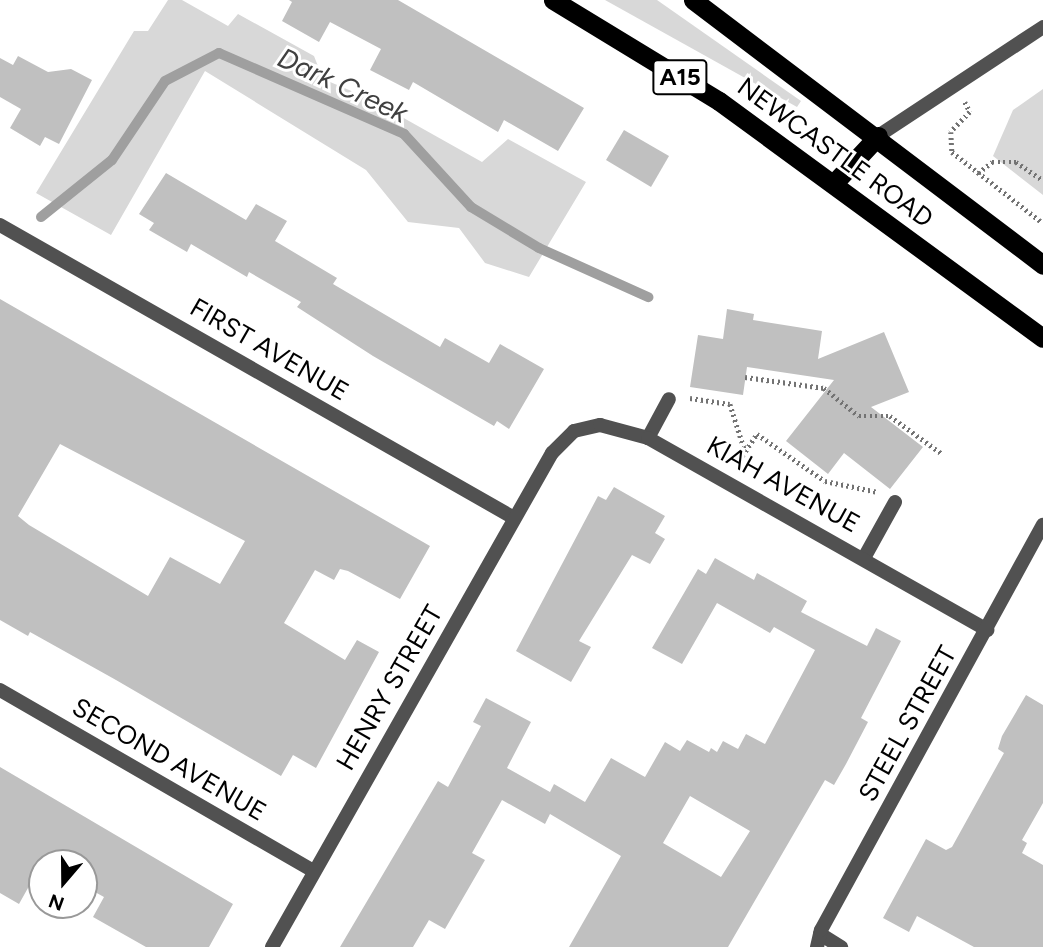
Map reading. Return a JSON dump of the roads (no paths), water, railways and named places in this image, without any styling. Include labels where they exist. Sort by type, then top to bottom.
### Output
[{"type":"highway","name":"NEWCASTLE ROAD","points":[[554,0],[719,102],[835,182],[1043,338]]},
{"type":"highway","name":"NEWCASTLE ROAD","points":[[693,0],[878,136],[1043,265]]},
{"type":"highway","points":[[835,182],[878,136]]},
{"type":"street","points":[[878,136],[954,83],[1043,27]]},
{"type":"street","name":"FIRST AVENUE","points":[[0,225],[514,518]]},
{"type":"street","points":[[648,438],[669,399]]},
{"type":"street","name":"KIAH AVENUE","points":[[552,453],[574,432],[600,425],[648,438],[987,630]]},
{"type":"street","name":"HENRY STREET","points":[[272,947],[552,453]]},
{"type":"street","points":[[864,558],[895,502]]},
{"type":"street","name":"STEEL STREET","points":[[818,941],[1043,524]]},
{"type":"street","name":"SECOND AVENUE","points":[[0,690],[314,871]]},
{"type":"street","points":[[818,941],[842,947]]},
{"type":"waterway","name":"Dark Creek","points":[[41,217],[112,160],[165,81],[219,53],[404,134],[471,207],[539,248],[648,297]]}]
